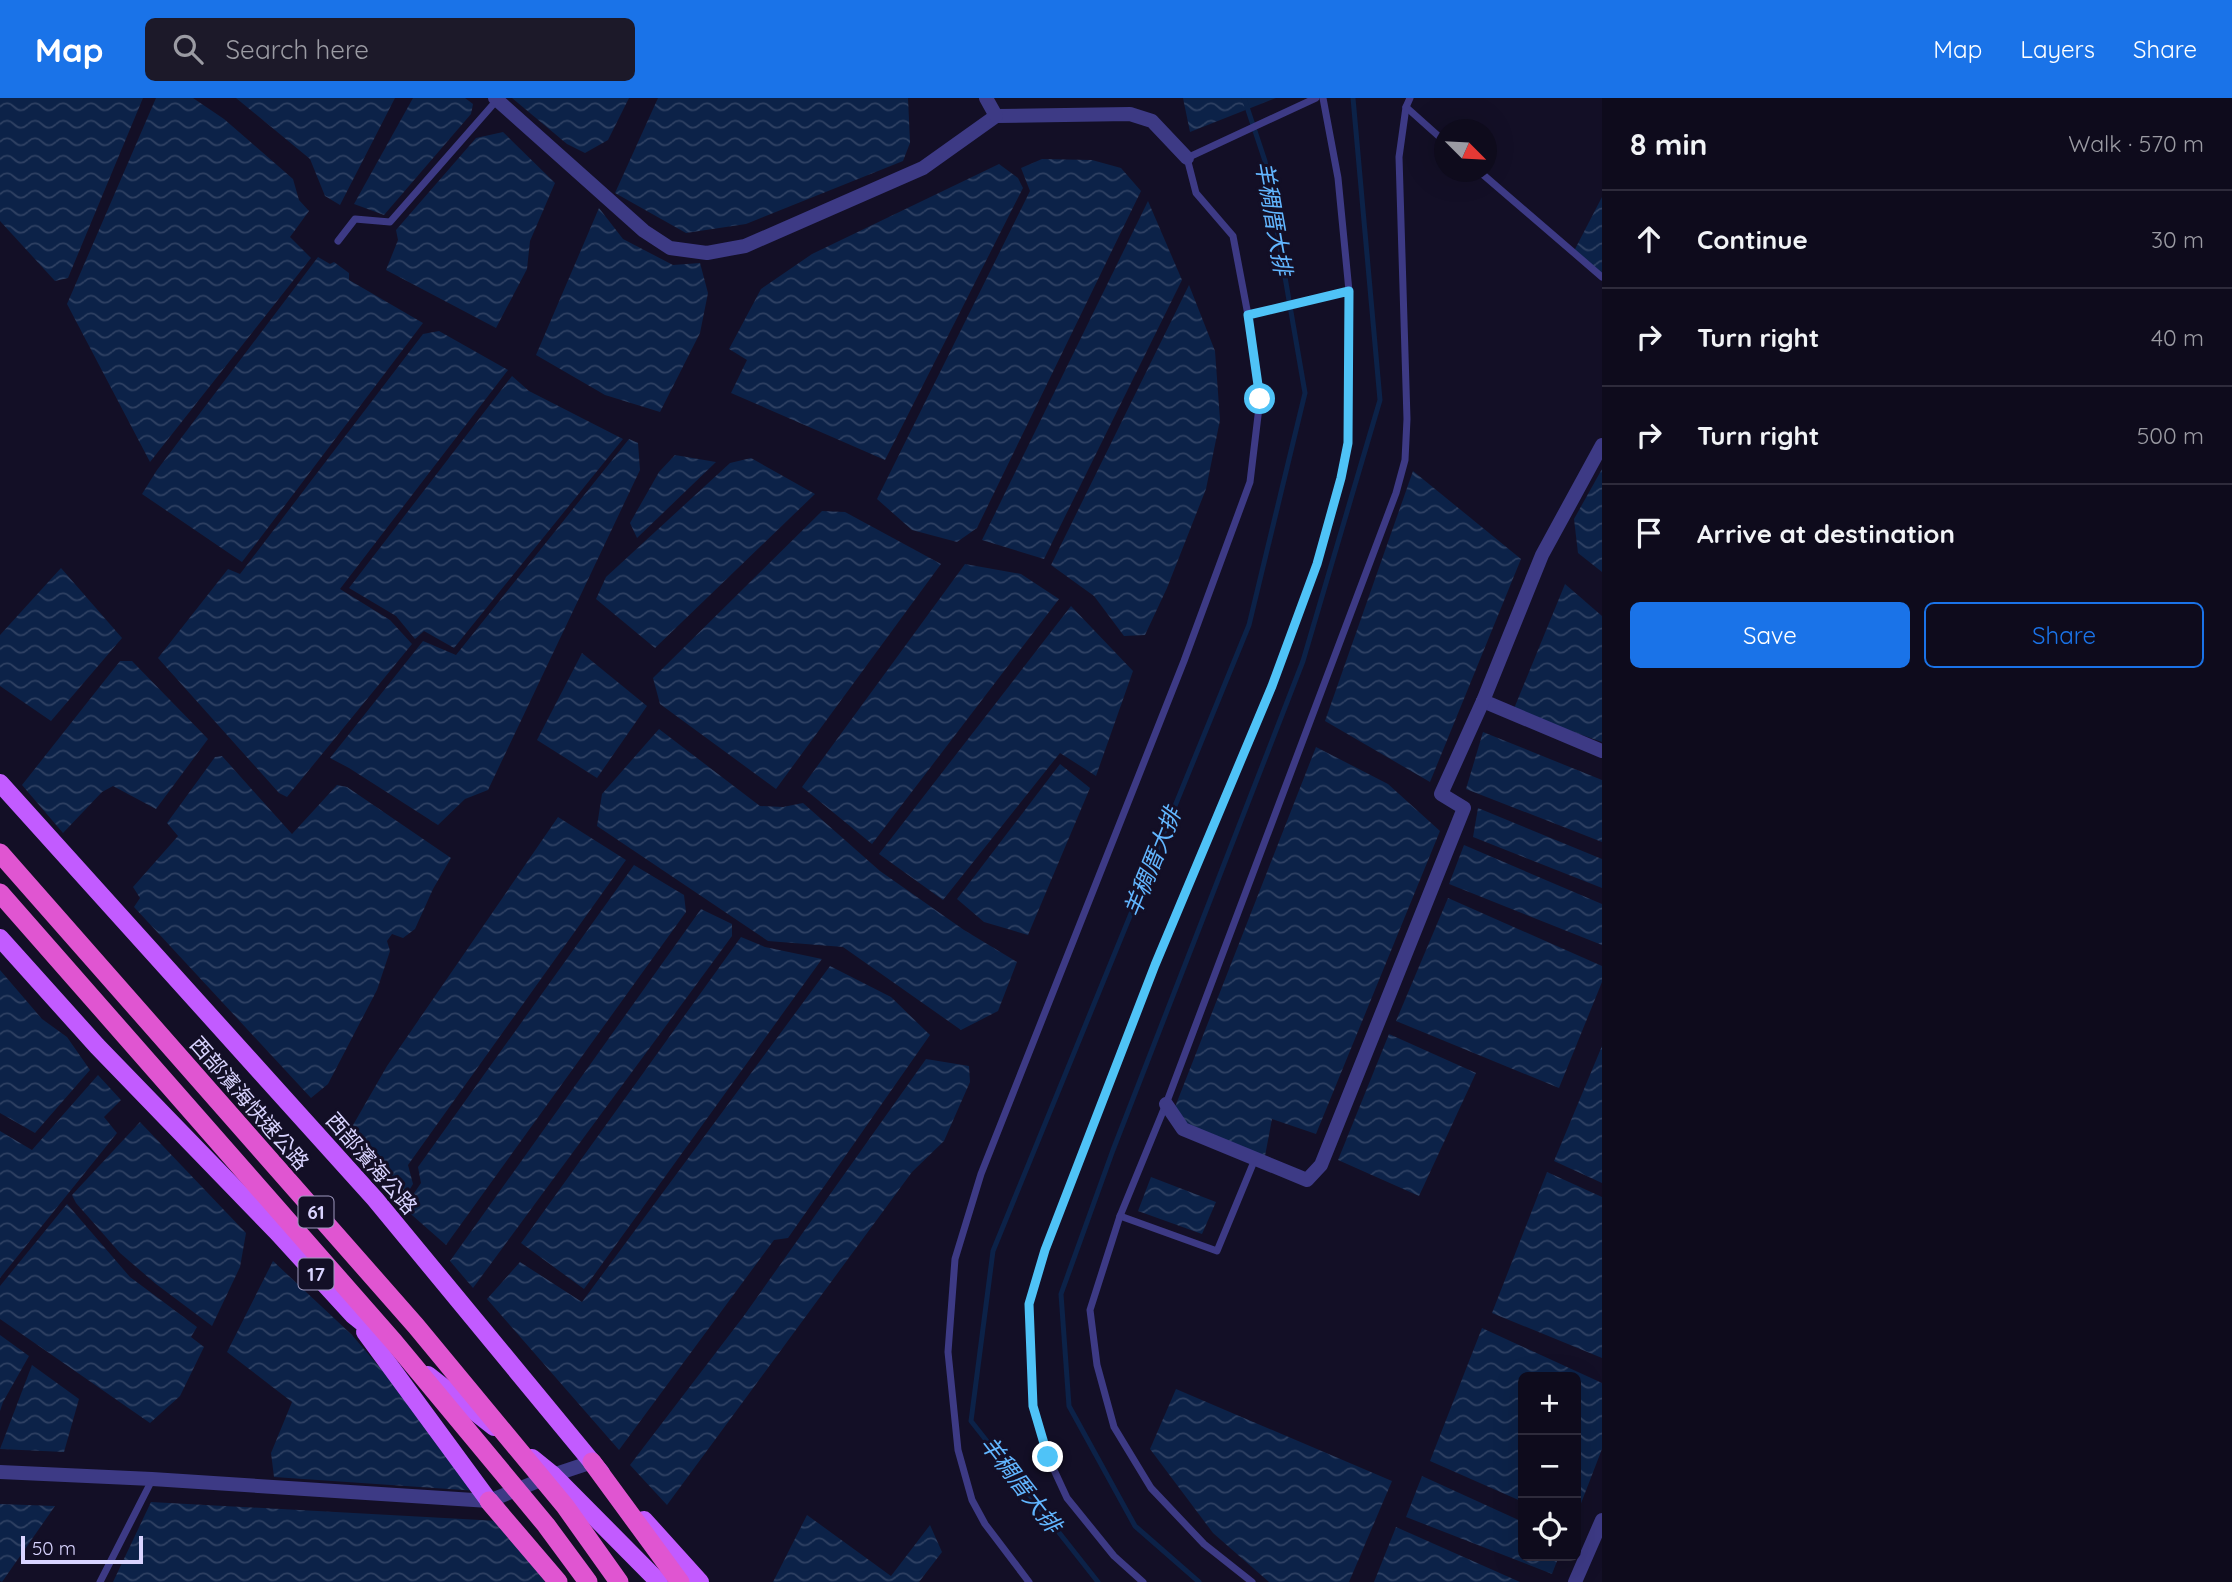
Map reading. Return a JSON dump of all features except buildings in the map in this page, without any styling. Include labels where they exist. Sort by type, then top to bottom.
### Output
[{"type":"highway","name":"西部濱海快速公路","points":[[0,853],[416,1326],[565,1506],[619,1582]]},
{"type":"highway","name":"61","points":[[0,893],[394,1342],[545,1525],[587,1582]]},
{"type":"highway","points":[[592,1462],[680,1582]]},
{"type":"highway","points":[[489,1501],[558,1582]]},
{"type":"main road","name":"西部濱海公路","points":[[0,783],[375,1199],[592,1462],[700,1582]]},
{"type":"main road","name":"17","points":[[0,938],[97,1046],[278,1232],[353,1315],[553,1475],[659,1582]]},
{"type":"main road","points":[[353,1315],[489,1501]]},
{"type":"street","points":[[986,98],[996,116]]},
{"type":"street","points":[[496,99],[643,231],[670,248],[708,253],[745,246],[923,168],[996,116],[1130,114],[1152,121],[1187,158]]},
{"type":"street","points":[[1166,1104],[1183,1129],[1307,1180],[1321,1165],[1464,808],[1441,794],[1483,701],[1542,555],[1602,445]]},
{"type":"street","points":[[1483,701],[1602,751]]},
{"type":"street","points":[[0,1472],[489,1501],[592,1462]]},
{"type":"street","points":[[1575,1582],[1602,1520]]},
{"type":"lane","points":[[1029,1582],[985,1524],[972,1500],[958,1450],[948,1352],[955,1259],[981,1174],[1179,674],[1250,482],[1260,399],[1233,236],[1196,193],[1187,158],[1316,98]]},
{"type":"lane","points":[[1143,1582],[1114,1556],[1067,1498],[1048,1457],[1033,1406],[1029,1304],[1045,1250],[1155,965],[1272,686],[1317,564],[1341,478],[1348,443],[1349,291],[1338,178],[1323,98]]},
{"type":"lane","points":[[1252,1582],[1204,1544],[1151,1488],[1114,1427],[1097,1364],[1090,1310],[1120,1216],[1166,1104],[1396,493],[1405,460],[1407,419],[1399,157],[1406,107],[1410,98]]},
{"type":"lane","points":[[338,241],[355,219],[390,222],[496,99]]},
{"type":"lane","points":[[1406,107],[1434,132]]},
{"type":"lane","points":[[1492,182],[1602,277]]},
{"type":"lane","points":[[1248,315],[1349,291]]},
{"type":"lane","points":[[1120,1216],[1217,1251],[1255,1158]]},
{"type":"lane","points":[[100,1582],[152,1479]]},
{"type":"water","points":[[0,98],[143,98],[68,278],[55,281],[0,221]]},
{"type":"water","points":[[156,98],[193,98],[224,119],[293,179],[299,200],[309,211],[290,237],[311,258],[150,462],[67,304]]},
{"type":"water","points":[[236,98],[395,98],[340,205],[325,196],[310,159]]},
{"type":"water","points":[[413,98],[465,98],[473,104],[471,114],[384,215],[354,204]]},
{"type":"water","points":[[512,98],[629,98],[608,140],[585,153],[567,144]]},
{"type":"water","points":[[658,98],[908,98],[910,143],[903,161],[746,224],[686,233],[615,193]]},
{"type":"water","points":[[1183,98],[1276,98],[1190,132]]},
{"type":"water","points":[[503,132],[555,183],[530,241],[527,269],[496,328],[386,270],[398,240],[396,230],[476,138]]},
{"type":"water","points":[[1042,159],[1092,160],[1121,168],[1141,191],[977,528],[957,542],[912,530],[877,499],[1030,191],[1021,168]]},
{"type":"water","points":[[999,164],[1018,178],[1023,188],[885,460],[731,393],[747,360],[729,349],[761,289],[812,254]]},
{"type":"water","points":[[1602,197],[1602,274],[1574,251]]},
{"type":"water","points":[[1148,201],[1182,280],[1044,559],[982,540]]},
{"type":"water","points":[[599,208],[623,239],[673,265],[700,263],[708,293],[700,333],[660,412],[605,395],[536,355]]},
{"type":"water","points":[[318,257],[330,264],[334,262],[349,273],[349,280],[423,323],[242,562],[142,494],[157,470]]},
{"type":"water","points":[[1189,285],[1215,351],[1220,420],[1206,489],[1167,588],[1145,635],[1124,636],[1094,596],[1051,565]]},
{"type":"water","points":[[439,331],[508,370],[340,589],[390,620],[412,644],[287,797],[279,793],[158,658],[228,569],[240,574],[423,334]]},
{"type":"water","points":[[512,376],[529,391],[623,439],[454,648],[424,631],[415,639],[396,616],[349,588]]},
{"type":"water","points":[[629,439],[638,443],[640,470],[488,790],[465,799],[438,825],[330,758],[423,641],[456,655]]},
{"type":"water","points":[[675,455],[716,462],[637,538],[630,523],[659,472]]},
{"type":"water","points":[[751,458],[815,494],[655,648],[596,599],[606,577],[730,463]]},
{"type":"water","points":[[1602,469],[1602,572],[1578,553],[1574,519]]},
{"type":"water","points":[[1413,471],[1521,559],[1430,782],[1325,721]]},
{"type":"water","points":[[822,511],[845,512],[941,564],[776,789],[660,704],[653,678]]},
{"type":"water","points":[[965,564],[1021,574],[1059,599],[872,844],[802,787]]},
{"type":"water","points":[[61,568],[122,638],[51,721],[0,686],[0,635]]},
{"type":"water","points":[[1565,584],[1602,616],[1602,742],[1513,711]]},
{"type":"water","points":[[1071,606],[1133,671],[1096,776],[1060,753],[943,900],[879,854]]},
{"type":"water","points":[[582,653],[647,706],[597,778],[537,740]]},
{"type":"water","points":[[120,661],[132,661],[208,739],[156,809],[113,786],[102,792],[63,833],[22,785]]},
{"type":"water","points":[[659,729],[760,806],[783,807],[803,803],[880,871],[964,930],[1017,962],[998,1011],[961,1030],[843,947],[768,941],[597,826],[602,794]]},
{"type":"water","points":[[1483,732],[1602,780],[1602,842],[1466,789]]},
{"type":"water","points":[[1316,747],[1388,784],[1440,831],[1316,1134],[1272,1119],[1265,1156],[1186,1126],[1175,1107]]},
{"type":"water","points":[[222,756],[292,834],[337,785],[347,787],[451,858],[415,929],[403,938],[392,934],[387,941],[390,951],[377,990],[328,1084],[311,1098],[134,907],[140,898],[133,887],[178,836],[167,823],[215,757]]},
{"type":"water","points":[[1060,764],[1090,788],[1028,935],[984,922],[957,899]]},
{"type":"water","points":[[1478,808],[1602,859],[1602,888],[1473,837]]},
{"type":"water","points":[[558,817],[626,860],[408,1165],[413,1184],[402,1202],[345,1139],[387,1066]]},
{"type":"water","points":[[1464,845],[1602,904],[1602,945],[1449,884]]},
{"type":"water","points":[[634,865],[684,895],[686,912],[446,1245],[404,1208],[421,1183],[418,1167]]},
{"type":"water","points":[[1448,898],[1602,966],[1602,982],[1559,1088],[1396,1021]]},
{"type":"water","points":[[701,909],[732,924],[732,936],[473,1288],[450,1261]]},
{"type":"water","points":[[741,937],[765,947],[822,959],[584,1289],[521,1243]]},
{"type":"water","points":[[830,966],[891,997],[930,1035],[788,1238],[774,1240],[619,1450],[487,1299],[520,1262],[582,1302]]},
{"type":"water","points":[[0,970],[42,1019],[67,1037],[90,1070],[35,1133],[0,1113]]},
{"type":"water","points":[[1389,1034],[1476,1073],[1419,1196],[1338,1160]]},
{"type":"water","points":[[1602,1046],[1602,1183],[1554,1161]]},
{"type":"water","points":[[926,1059],[969,1066],[970,1082],[944,1141],[912,1172],[667,1505],[630,1465],[743,1317]]},
{"type":"water","points":[[98,1075],[121,1100],[104,1117],[117,1133],[0,1278],[0,1131],[32,1150]]},
{"type":"water","points":[[140,1122],[246,1233],[240,1267],[212,1326],[120,1253],[72,1195]]},
{"type":"water","points":[[1547,1172],[1602,1197],[1602,1358],[1492,1313]]},
{"type":"water","points":[[1151,1177],[1216,1202],[1202,1234],[1138,1211]]},
{"type":"water","points":[[67,1204],[130,1277],[197,1327],[191,1337],[204,1347],[180,1396],[150,1423],[0,1319],[0,1286]]},
{"type":"water","points":[[273,1261],[352,1335],[417,1411],[478,1491],[274,1477],[271,1453],[292,1402],[227,1352]]},
{"type":"water","points":[[1482,1328],[1578,1372],[1518,1372],[1518,1500],[1430,1461]]},
{"type":"water","points":[[0,1335],[29,1356],[0,1411]]},
{"type":"water","points":[[32,1365],[79,1399],[64,1452],[0,1449]]},
{"type":"water","points":[[1581,1373],[1602,1383],[1602,1449],[1581,1503]]},
{"type":"water","points":[[1176,1389],[1392,1481],[1349,1582],[1269,1582],[1213,1533],[1150,1449]]},
{"type":"water","points":[[1422,1476],[1518,1520],[1518,1561],[1406,1517]]},
{"type":"water","points":[[151,1502],[499,1521],[545,1582],[113,1582]]},
{"type":"water","points":[[0,1504],[55,1506],[2,1582],[0,1581]]},
{"type":"water","points":[[807,1515],[891,1576],[930,1525],[942,1552],[919,1582],[773,1582]]},
{"type":"water","points":[[1396,1527],[1520,1582],[1374,1582]]},
{"type":"water","points":[[1519,1561],[1557,1561],[1552,1574]]},
{"type":"waterway","name":"羊稠厝大排","points":[[1098,1582],[971,1421],[993,1251],[1249,625],[1305,393],[1265,161],[1244,98]]},
{"type":"waterway","points":[[1199,1582],[1135,1526],[1069,1406],[1061,1294],[1113,1150],[1303,661],[1380,400],[1353,98]]},
{"type":"route","points":[[1048,1457],[1033,1406],[1029,1304],[1045,1250],[1155,965],[1272,686],[1317,564],[1348,443],[1349,291],[1248,315],[1260,399]]}]
